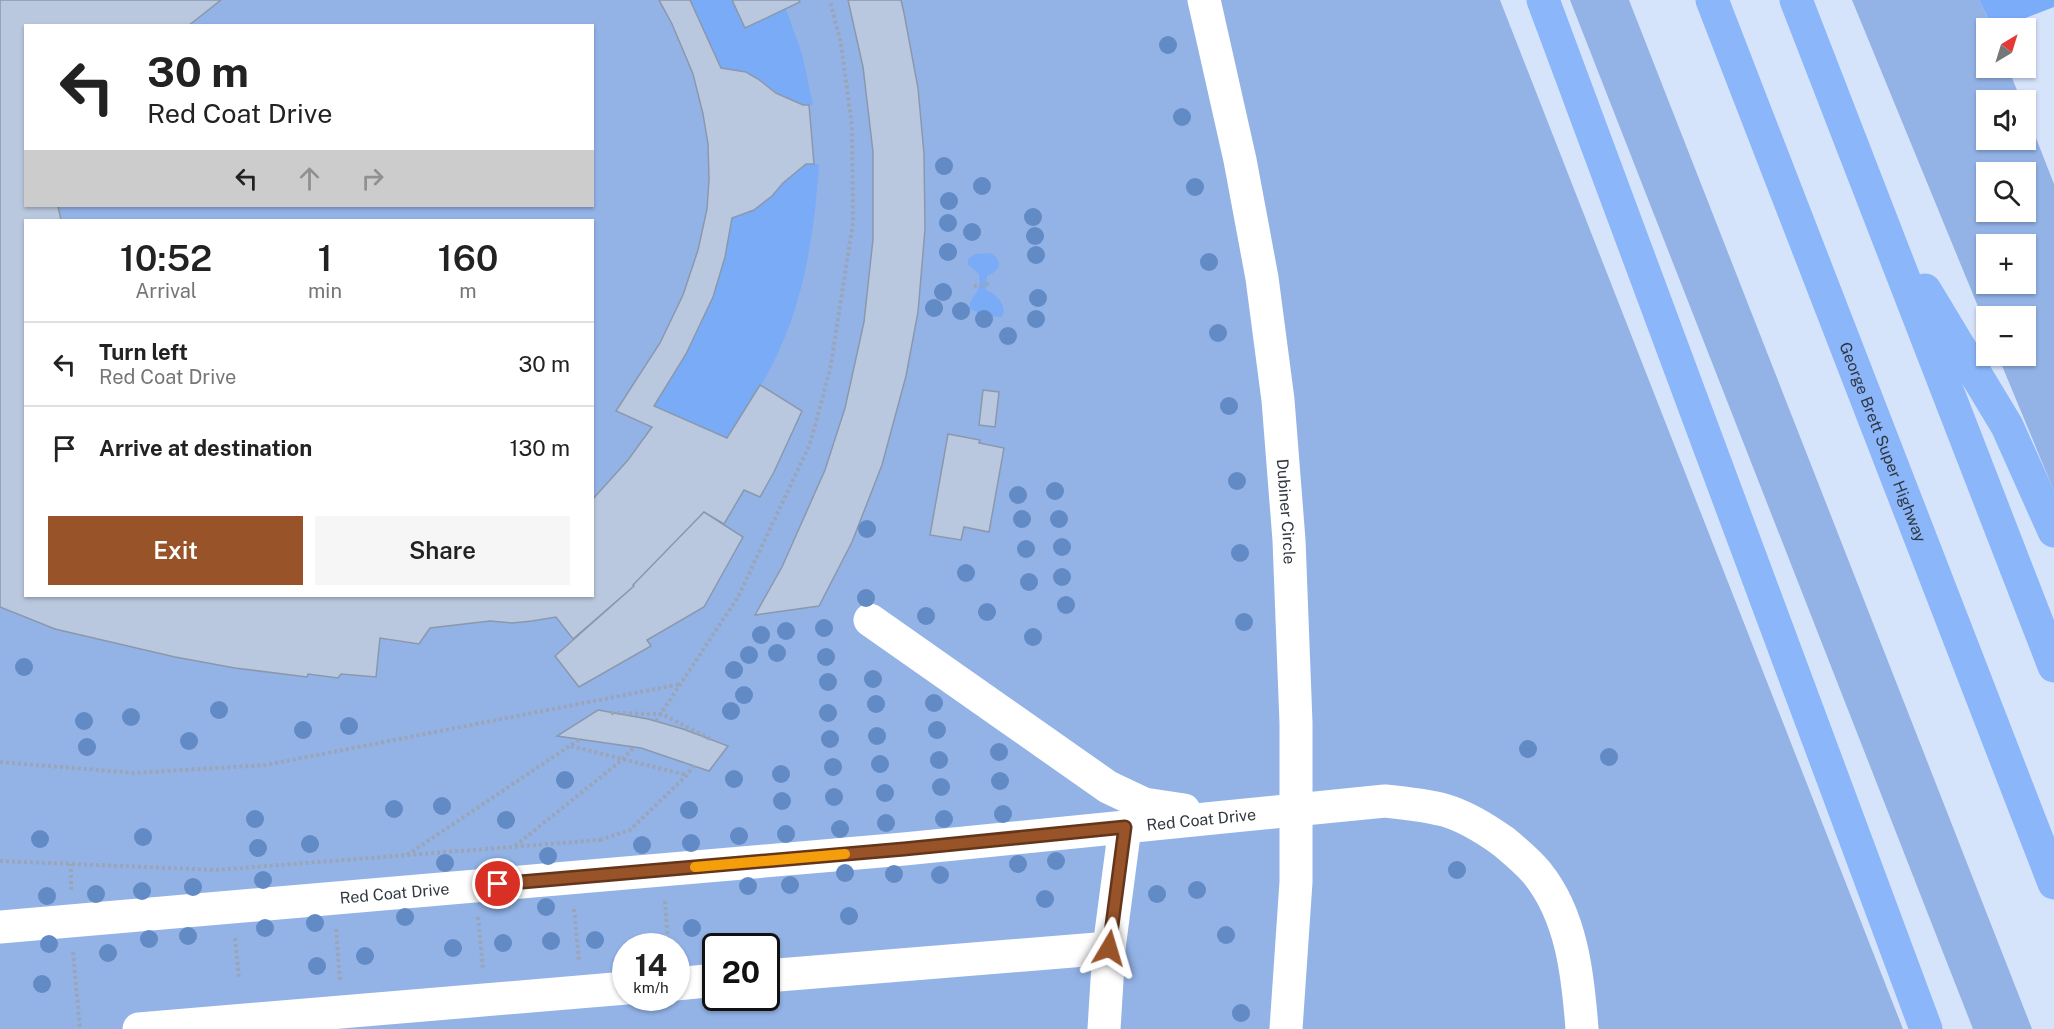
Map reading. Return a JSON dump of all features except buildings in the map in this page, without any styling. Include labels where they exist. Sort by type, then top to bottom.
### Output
[{"type":"highway","points":[[1544,0],[1926,1029]]},
{"type":"highway","name":"George Brett Super Highway","points":[[1712,0],[2054,883]]},
{"type":"highway","points":[[1796,0],[2054,666]]},
{"type":"highway","points":[[1877,211],[2007,426],[2054,531]]},
{"type":"street","name":"Dubiner Circle","points":[[1204,0],[1240,160],[1262,278],[1278,400],[1289,540],[1296,723],[1296,882],[1286,1029]]},
{"type":"street","points":[[870,620],[1108,787],[1144,804],[1231,817]]},
{"type":"street","name":"Red Coat Drive","points":[[0,927],[881,851],[1385,801],[1419,804],[1447,811],[1473,823],[1517,853],[1538,874],[1554,901],[1573,955],[1579,988],[1582,1029]]},
{"type":"street","points":[[1104,1029],[1109,948],[1125,827]]},
{"type":"street","points":[[780,975],[1109,948]]},
{"type":"street","points":[[139,1029],[612,989]]},
{"type":"path","points":[[656,722],[738,597],[810,444],[830,369],[854,223],[852,126],[841,44],[830,0]]},
{"type":"path","points":[[974,286],[989,284]]},
{"type":"path","points":[[0,762],[134,773],[266,765],[682,684]]},
{"type":"path","points":[[611,713],[662,714],[711,740]]},
{"type":"path","points":[[407,855],[580,739]]},
{"type":"path","points":[[571,746],[687,775]]},
{"type":"path","points":[[513,847],[623,759],[634,747]]},
{"type":"path","points":[[0,861],[216,870],[600,840],[630,830],[687,775],[694,765]]},
{"type":"path","points":[[600,840],[602,849]]},
{"type":"path","points":[[71,864],[71,893]]},
{"type":"path","points":[[664,894],[667,933]]},
{"type":"path","points":[[573,904],[581,992]]},
{"type":"path","points":[[477,913],[486,999]]},
{"type":"path","points":[[335,924],[342,1012]]},
{"type":"path","points":[[235,934],[239,979]]},
{"type":"path","points":[[73,948],[80,1029]]},
{"type":"shaded area","points":[[0,0],[1500,0],[1903,1029],[0,1029]]},
{"type":"shaded area","points":[[690,0],[732,0],[745,27],[786,9],[802,54],[813,105],[787,99],[746,73],[721,68]]},
{"type":"shaded area","points":[[1570,0],[1629,0],[2032,1029],[1973,1029]]},
{"type":"shaded area","points":[[1852,0],[1979,0],[1988,18],[1976,18],[1976,78],[2012,78],[2017,90],[1976,90],[1976,150],[2036,150],[2036,138],[2054,184],[2054,491],[2002,366],[2036,366],[2036,306],[1978,306]]},
{"type":"shaded area","points":[[1979,0],[2054,0],[2054,7],[2025,18],[1988,18]]},
{"type":"shaded area","points":[[806,164],[819,164],[814,222],[804,277],[787,331],[776,358],[758,391],[727,438],[654,406],[682,361],[704,316],[721,269],[732,218],[760,204]]},
{"type":"shaded area","points":[[991,253],[998,259],[999,266],[987,276],[986,290],[1000,300],[1003,308],[1002,317],[983,316],[969,308],[980,281],[979,274],[968,265],[968,259],[975,254]]},
{"type":"slow traffic","points":[[695,867],[845,854]]},
{"type":"route","points":[[498,884],[904,849],[1125,827],[1109,948]]}]
